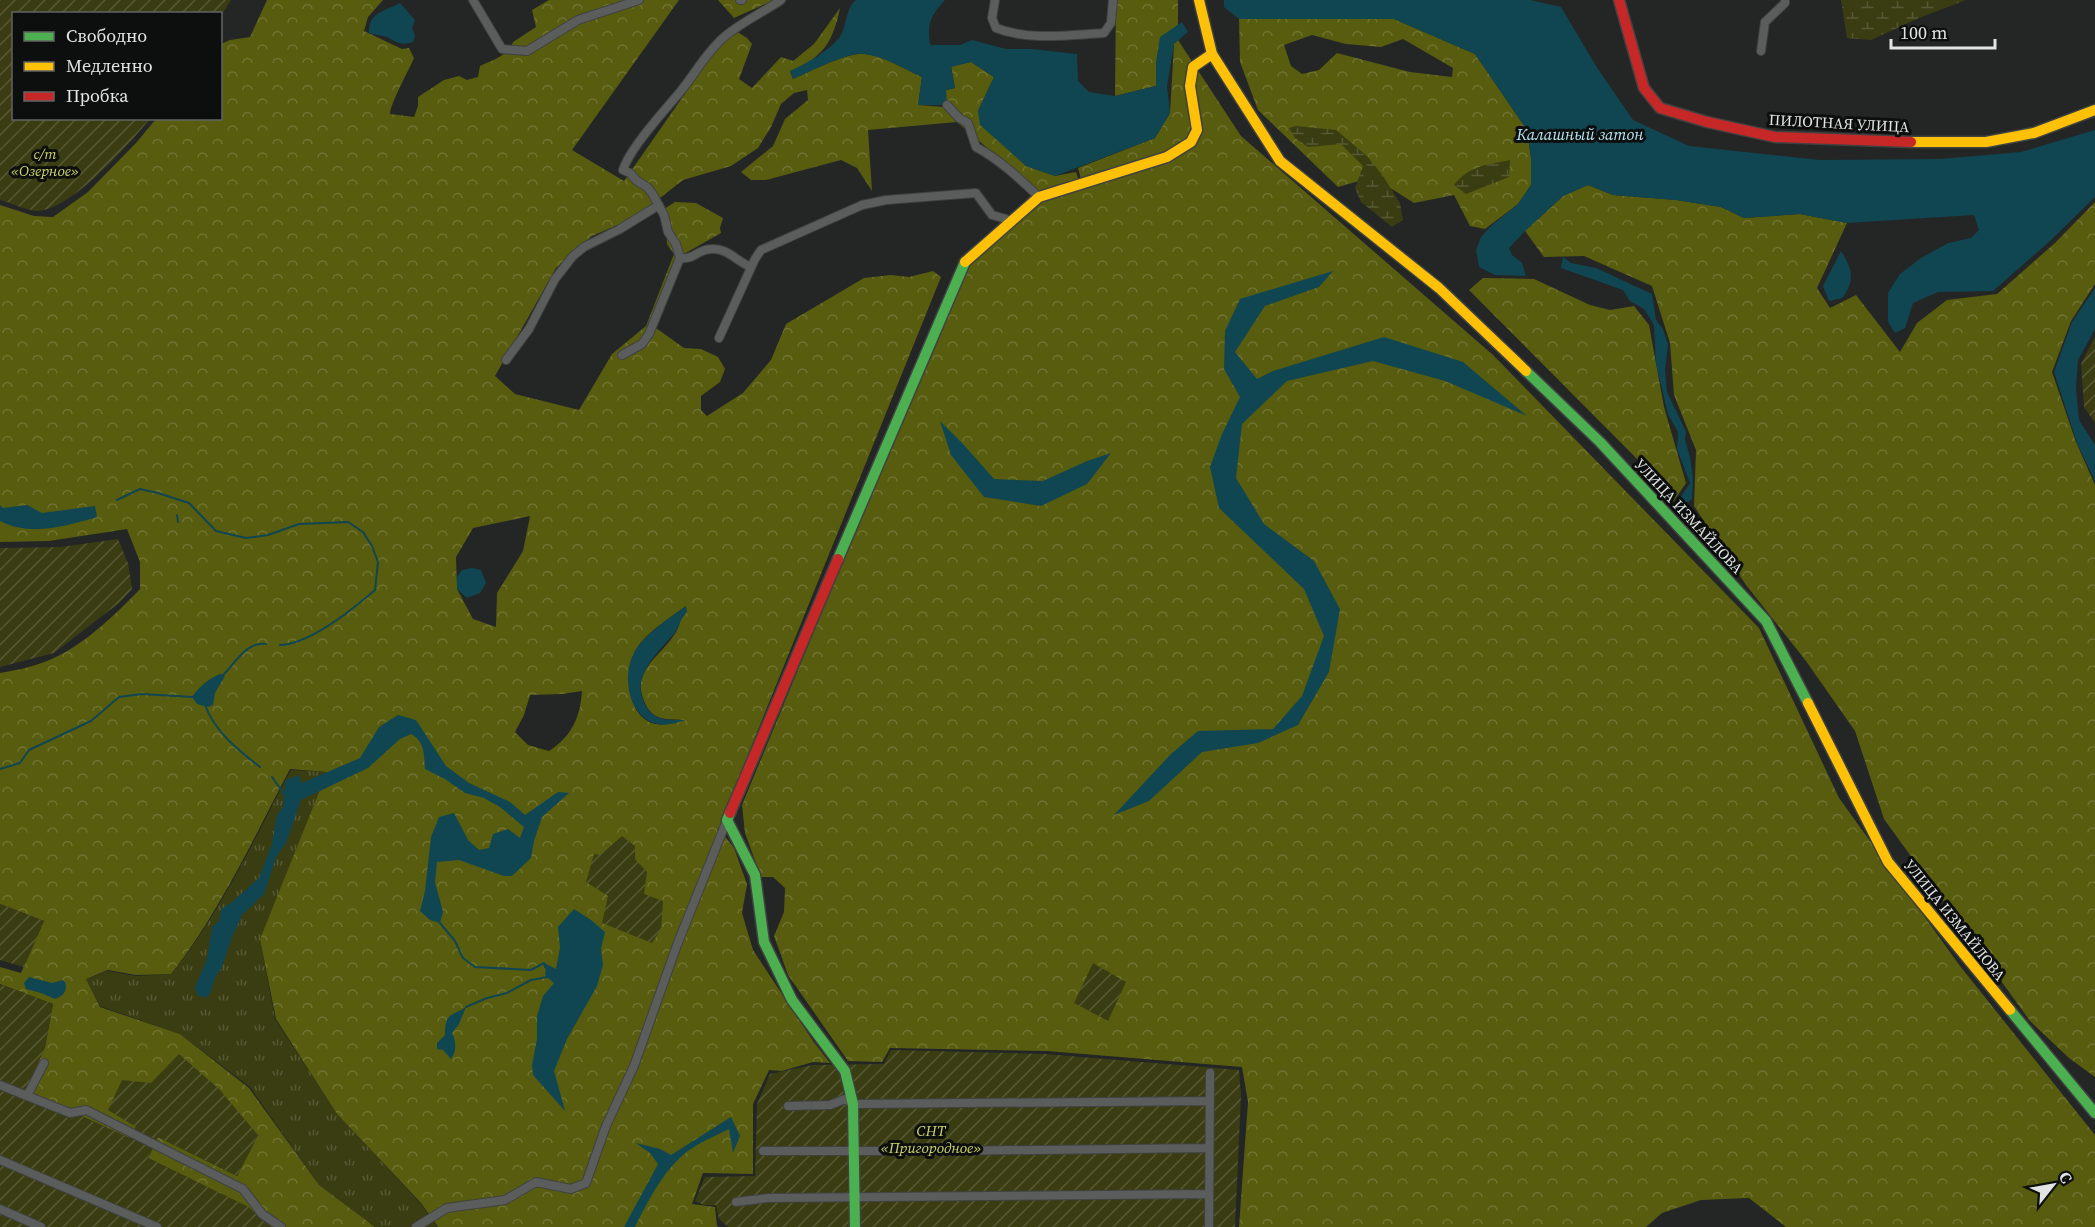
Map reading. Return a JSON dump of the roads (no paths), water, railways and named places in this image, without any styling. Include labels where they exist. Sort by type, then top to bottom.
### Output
[{"type":"street","points":[[473,0],[502,50],[527,51],[578,20],[639,0]]},
{"type":"street","points":[[622,355],[642,344],[649,334],[680,258],[659,205],[647,187],[623,170],[626,160],[722,39],[781,0]]},
{"type":"street","points":[[995,0],[992,18],[996,28],[1011,34],[1038,35],[1104,33],[1111,23],[1113,0]]},
{"type":"street","name":"УЛИЦА ИЗМАЙЛОВА","points":[[1199,0],[1212,54],[1280,161],[1439,288],[1600,442],[1766,621],[1888,862],[2095,1113]]},
{"type":"street","name":"ПИЛОТНАЯ УЛИЦА","points":[[1618,0],[1644,88],[1660,108],[1707,122],[1775,137],[1908,142],[1986,142],[2034,133],[2095,110]]},
{"type":"street","points":[[1761,51],[1765,22],[1785,3],[1785,0]]},
{"type":"street","points":[[416,1227],[447,1208],[505,1200],[536,1182],[571,1189],[586,1183],[606,1126],[634,1066],[677,945],[727,820],[963,264],[1039,197],[1167,157],[1191,142],[1197,130],[1190,86],[1193,67],[1212,54]]},
{"type":"street","points":[[947,105],[959,118],[968,123],[976,147],[1016,175],[1039,197]]},
{"type":"street","points":[[719,338],[761,250],[862,206],[886,200],[976,193],[992,215],[1013,221]]},
{"type":"street","points":[[506,360],[529,329],[555,279],[573,256],[584,247],[620,229],[659,205]]},
{"type":"street","points":[[680,258],[689,259],[702,250],[720,249],[740,263],[751,267]]},
{"type":"street","points":[[727,820],[755,875],[764,942],[792,1000],[845,1071],[853,1104],[855,1227]]},
{"type":"street","points":[[27,1096],[44,1063]]},
{"type":"street","points":[[1209,1227],[1210,1073]]},
{"type":"street","points":[[0,1085],[70,1113],[86,1110],[243,1190],[262,1214],[281,1227]]},
{"type":"street","points":[[788,1106],[830,1105],[845,1100],[853,1104],[1210,1101]]},
{"type":"street","points":[[763,1151],[1209,1148]]},
{"type":"street","points":[[0,1160],[157,1227]]},
{"type":"street","points":[[736,1202],[768,1198],[1208,1194]]},
{"type":"street","points":[[0,1209],[41,1227]]},
{"type":"water","points":[[856,0],[945,0],[931,21],[930,45],[960,45],[972,40],[1006,49],[1077,54],[1078,81],[1089,92],[1115,96],[1156,86],[1156,62],[1160,37],[1182,22],[1188,32],[1174,44],[1167,86],[1170,113],[1155,138],[1055,176],[1026,166],[980,125],[978,111],[994,77],[971,62],[951,67],[955,88],[946,90],[947,105],[918,105],[922,77],[871,55],[848,56],[793,79],[790,71],[818,56],[838,40],[850,7]]},
{"type":"water","name":"Калашный затон","points":[[1224,0],[1530,0],[1561,7],[1596,66],[1633,120],[1689,146],[1820,160],[1940,159],[2021,152],[2095,130],[2095,197],[2050,241],[1993,291],[1938,292],[1913,303],[1905,328],[1895,333],[1888,322],[1888,293],[1900,274],[1921,258],[1948,243],[1971,238],[1979,230],[1974,215],[1847,223],[1800,214],[1744,218],[1721,207],[1676,200],[1613,195],[1588,185],[1563,196],[1509,248],[1512,255],[1522,263],[1526,276],[1495,275],[1479,267],[1476,250],[1481,237],[1518,204],[1531,185],[1531,158],[1527,130],[1475,54],[1394,19],[1239,19],[1224,7]]},
{"type":"water","points":[[400,3],[415,20],[412,28],[415,36],[413,42],[395,42],[387,37],[369,33],[369,26],[375,16]]},
{"type":"water","points":[[1841,251],[1848,263],[1851,280],[1842,298],[1829,301],[1823,286]]},
{"type":"water","points":[[1563,257],[1571,263],[1596,268],[1652,294],[1656,320],[1663,329],[1668,345],[1665,370],[1667,392],[1686,432],[1685,439],[1693,478],[1692,499],[1685,504],[1680,498],[1690,483],[1677,449],[1678,432],[1668,414],[1656,364],[1654,325],[1644,309],[1630,301],[1623,290],[1561,268]]},
{"type":"water","points":[[1333,271],[1319,287],[1265,306],[1235,352],[1257,379],[1273,371],[1384,337],[1463,362],[1527,416],[1445,381],[1373,361],[1287,381],[1242,424],[1236,478],[1264,524],[1314,561],[1340,609],[1329,672],[1298,725],[1258,743],[1202,752],[1149,801],[1114,815],[1171,754],[1198,731],[1273,729],[1302,696],[1324,636],[1304,589],[1219,508],[1210,467],[1222,434],[1240,397],[1224,369],[1225,331],[1240,299]]},
{"type":"water","points":[[2095,288],[2095,329],[2078,360],[2076,389],[2079,420],[2095,445],[2095,481],[2077,443],[2054,372],[2072,322]]},
{"type":"water","points":[[940,421],[994,479],[1043,481],[1111,453],[1087,484],[1041,506],[984,497],[951,455]]},
{"type":"water","points":[[0,505],[3,508],[27,505],[42,513],[95,506],[97,517],[48,528],[24,528],[0,521]]},
{"type":"water","points":[[472,568],[481,570],[486,583],[480,593],[467,598],[457,589],[457,577],[462,570]]},
{"type":"water","points":[[686,606],[687,612],[675,632],[654,656],[641,682],[645,706],[653,714],[664,719],[686,720],[662,725],[645,718],[637,710],[629,690],[629,668],[637,648],[647,636]]},
{"type":"water","points":[[220,674],[225,676],[215,693],[213,705],[208,707],[197,704],[192,697],[195,693],[208,680]]},
{"type":"water","points":[[398,715],[416,720],[446,766],[469,783],[510,802],[525,815],[558,792],[569,793],[542,817],[531,858],[512,876],[504,876],[459,860],[437,862],[435,882],[443,912],[440,923],[430,920],[420,911],[425,891],[431,837],[439,817],[454,813],[468,840],[479,850],[489,848],[493,834],[508,829],[520,838],[524,827],[500,807],[484,798],[465,793],[425,769],[421,745],[411,734],[400,739],[368,768],[301,800],[286,843],[276,857],[264,894],[242,915],[210,993],[206,998],[197,995],[195,987],[207,959],[212,927],[219,921],[221,909],[259,878],[272,844],[277,815],[283,807],[285,781],[298,775],[302,783],[360,758],[379,727]]},
{"type":"water","points":[[574,909],[605,932],[601,949],[603,965],[597,986],[567,1039],[554,1071],[565,1111],[533,1075],[532,1065],[537,1039],[537,1016],[543,996],[554,983],[547,977],[544,963],[556,969],[560,948],[558,927]]},
{"type":"water","points":[[29,977],[52,983],[63,980],[66,985],[65,991],[55,999],[26,989],[24,983]]},
{"type":"water","points":[[466,1007],[459,1024],[452,1033],[455,1046],[451,1059],[443,1050],[437,1049],[437,1043],[445,1035],[447,1019]]},
{"type":"water","points":[[731,1117],[740,1136],[733,1153],[729,1129],[693,1148],[679,1158],[664,1176],[635,1227],[624,1227],[658,1164],[650,1153],[636,1143],[660,1149],[671,1155]]},
{"type":"waterway","points":[[117,500],[140,489],[158,493],[189,503],[216,531],[246,538],[268,535],[299,524],[348,522],[363,532],[378,562],[375,590],[317,632],[304,639],[280,645]]},
{"type":"waterway","points":[[177,515],[178,522]]},
{"type":"waterway","points":[[222,676],[241,654],[253,646],[266,644]]},
{"type":"waterway","points":[[0,769],[20,763],[29,750],[91,721],[119,697],[142,694],[193,697]]},
{"type":"waterway","points":[[205,705],[221,732],[260,767]]},
{"type":"waterway","points":[[272,777],[285,795]]},
{"type":"waterway","points":[[440,923],[455,941],[463,958],[475,967],[531,970],[544,963],[545,967]]},
{"type":"waterway","points":[[466,1007],[507,993],[531,980],[547,977],[546,973]]},
{"type":"park label","name":"с/т «Озерное»","points":[[45,162]]},
{"type":"park label","name":"СНТ «Пригородное»","points":[[931,1138]]}]
